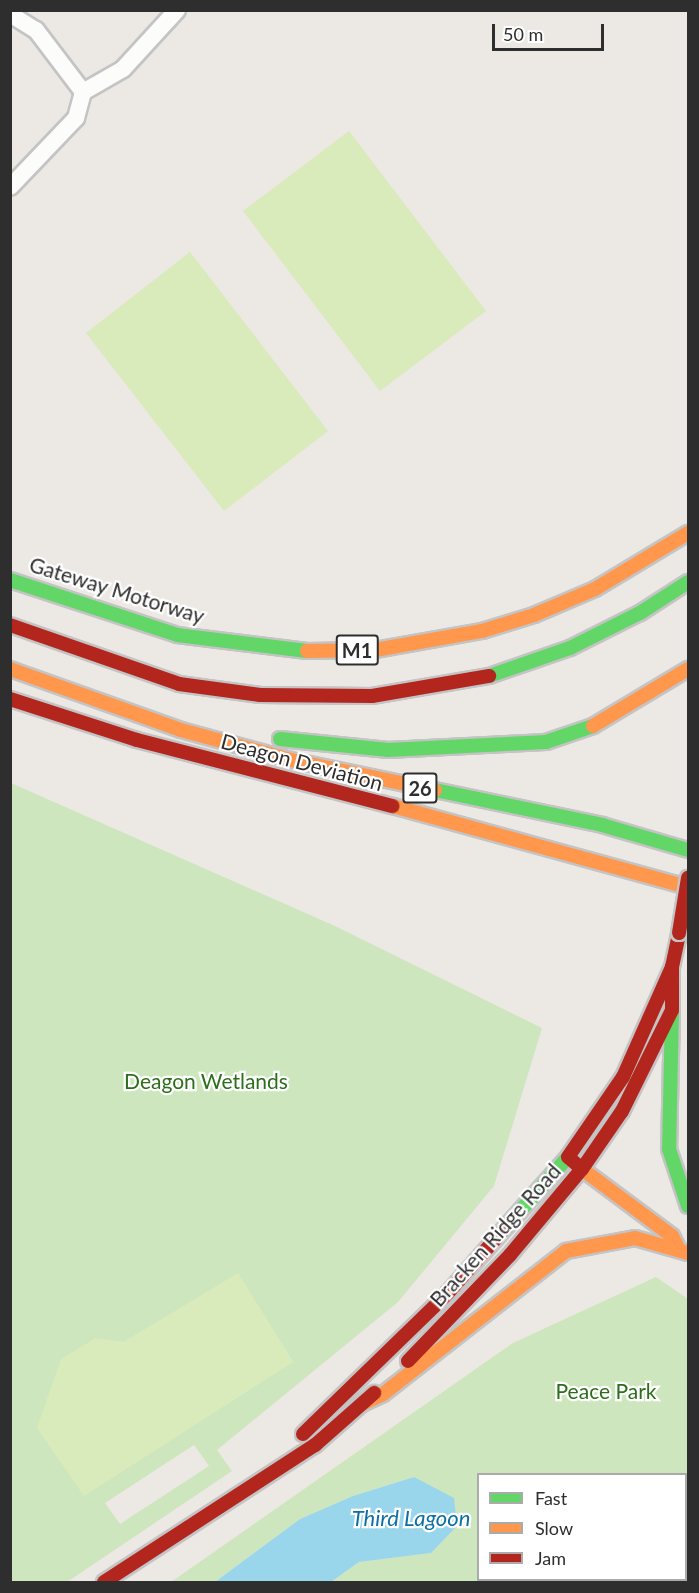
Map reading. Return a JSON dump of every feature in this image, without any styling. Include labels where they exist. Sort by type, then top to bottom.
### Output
[{"type":"main road","name":"Gateway Motorway","points":[[10,580],[177,635],[312,652],[375,650],[482,631],[534,615],[596,589],[688,533]]},
{"type":"main road","name":"M1","points":[[10,625],[138,673],[226,693],[302,698],[445,687],[570,648],[640,613],[688,582]]},
{"type":"main road","name":"Deagon Deviation","points":[[10,669],[181,730],[291,760],[602,825],[688,850]]},
{"type":"main road","points":[[181,730],[211,724],[307,744],[388,750],[546,742],[607,722],[688,669]]},
{"type":"main road","name":"Deagon Deviation","points":[[10,699],[148,743],[576,853],[688,887]]},
{"type":"main road","name":"Bracken Ridge Road","points":[[104,1582],[266,1473],[315,1444],[362,1404],[494,1272],[582,1169],[598,1158],[672,1010],[672,967],[688,878]]},
{"type":"main road","name":"Bracken Ridge Road","points":[[266,1473],[448,1293],[568,1157],[623,1077],[672,967]]},
{"type":"main road","points":[[672,1010],[669,1149],[688,1206]]},
{"type":"main road","points":[[578,1143],[598,1158]]},
{"type":"main road","points":[[568,1157],[672,1236],[683,1250]]},
{"type":"main road","points":[[675,1213],[688,1224]]},
{"type":"main road","points":[[362,1404],[383,1394],[566,1251],[620,1238],[683,1250]]},
{"type":"street","points":[[10,187],[76,118],[83,92],[123,69],[177,10]]},
{"type":"street","points":[[10,14],[36,30],[83,92]]},
{"type":"green space","points":[[349,131],[486,311],[380,391],[243,211]]},
{"type":"green space","points":[[190,252],[328,431],[224,511],[86,333]]},
{"type":"green space","name":"Deagon Wetlands","points":[[11,783],[335,926],[542,1028],[494,1186],[398,1302],[217,1450],[232,1471],[67,1582],[11,1582]],"holes":[[[238,1274],[293,1362],[96,1339],[124,1342]],[[194,1445],[209,1466],[120,1524],[105,1503]]]},
{"type":"green space","points":[[238,1273],[293,1362],[84,1496],[37,1428],[61,1359],[96,1338],[124,1342]]},
{"type":"green space","name":"Peace Park","points":[[656,1277],[688,1299],[688,1582],[331,1582],[359,1562],[431,1553],[414,1477],[353,1496],[300,1519],[215,1582],[171,1582],[513,1343]]},
{"type":"water","name":"Third Lagoon","points":[[414,1477],[454,1498],[457,1526],[431,1553],[359,1562],[331,1582],[215,1582],[300,1519],[353,1496]]},
{"type":"traffic: fast","points":[[10,580],[177,635],[307,651]]},
{"type":"traffic: fast","points":[[489,676],[570,648],[640,613],[688,582]]},
{"type":"traffic: fast","points":[[280,739],[388,750],[546,742],[593,726]]},
{"type":"traffic: fast","points":[[435,790],[602,825],[688,850]]},
{"type":"traffic: fast","points":[[672,1010],[669,1149],[688,1206]]},
{"type":"traffic: fast","points":[[513,1219],[568,1157]]},
{"type":"traffic: slow","points":[[307,651],[375,650],[482,631],[534,615],[595,589],[688,533]]},
{"type":"traffic: slow","points":[[10,669],[181,730],[291,760],[435,790]]},
{"type":"traffic: slow","points":[[593,726],[688,669]]},
{"type":"traffic: slow","points":[[393,806],[688,887]]},
{"type":"traffic: slow","points":[[582,1169],[672,1236],[678,1248]]},
{"type":"traffic: slow","points":[[362,1404],[383,1394],[566,1251],[635,1238],[688,1253]]},
{"type":"traffic: jam","points":[[10,625],[179,684],[260,695],[372,696],[489,676]]},
{"type":"traffic: jam","points":[[10,699],[137,740],[393,806]]},
{"type":"traffic: jam","points":[[679,933],[688,878]]},
{"type":"traffic: jam","points":[[672,967],[672,1010],[622,1111],[582,1169],[568,1157],[623,1077],[672,967],[679,933]]},
{"type":"traffic: jam","points":[[408,1361],[510,1255],[582,1169]]},
{"type":"traffic: jam","points":[[303,1434],[448,1293],[513,1219]]},
{"type":"traffic: jam","points":[[104,1582],[315,1445],[374,1393]]}]
